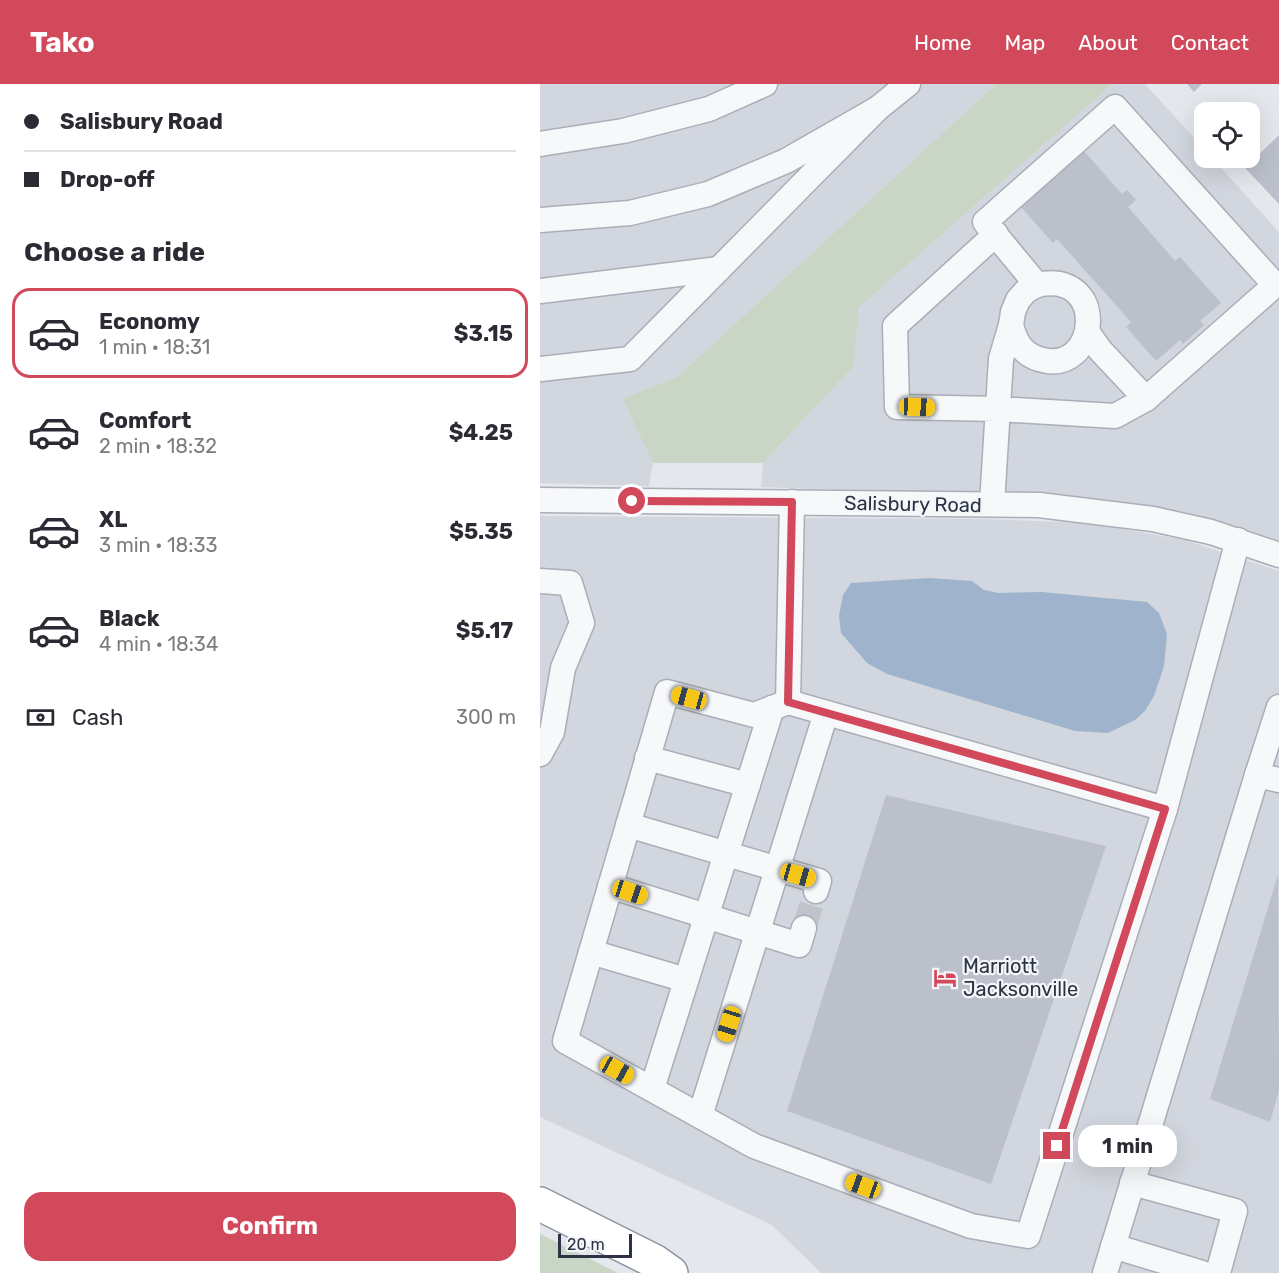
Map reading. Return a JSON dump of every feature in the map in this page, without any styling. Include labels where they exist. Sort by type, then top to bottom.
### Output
[{"type":"highway","points":[[540,1204],[654,1261],[671,1273]]},
{"type":"street","points":[[540,144],[623,131],[709,109],[765,84]]},
{"type":"street","points":[[540,369],[630,359],[877,109],[908,84]]},
{"type":"street","points":[[996,234],[895,326],[897,407],[998,409],[1115,416],[1146,399],[1275,285],[1115,107],[985,222],[996,234],[1037,285]]},
{"type":"street","points":[[540,219],[630,213],[708,194],[786,161],[877,109]]},
{"type":"street","points":[[540,291],[719,269]]},
{"type":"street","points":[[992,504],[1001,359],[1018,300],[1026,291],[1037,285],[1059,283],[1070,288],[1079,296],[1086,305],[1089,315],[1088,333],[1083,344],[1075,352],[1053,361],[1041,360],[1024,351],[1014,336],[1011,325]]},
{"type":"street","points":[[1088,333],[1100,350],[1146,399]]},
{"type":"street","name":"Salisbury Road","points":[[540,500],[1039,505],[1152,519],[1238,540],[1279,555]]},
{"type":"street","points":[[652,1089],[725,853],[748,785],[780,705],[792,502]]},
{"type":"street","points":[[1165,809],[826,712],[780,705],[754,715],[667,692],[565,1041],[754,1146],[971,1226],[1028,1236],[1165,809],[1238,540]]},
{"type":"street","points":[[540,580],[570,584],[582,623],[562,668],[552,732],[540,754]]},
{"type":"street","points":[[1105,1273],[1132,1183],[1268,777],[1279,706]]},
{"type":"street","points":[[700,1116],[826,712]]},
{"type":"street","points":[[647,758],[748,785]]},
{"type":"street","points":[[628,825],[819,881],[816,891]]},
{"type":"street","points":[[610,886],[799,945],[804,928]]},
{"type":"street","points":[[591,952],[686,980]]},
{"type":"street","points":[[1132,1183],[1235,1210],[1218,1273]]},
{"type":"street","points":[[1113,1246],[1202,1273]]},
{"type":"shaded area","points":[[540,84],[996,84],[677,377],[624,399],[653,463],[649,486],[540,483]]},
{"type":"shaded area","points":[[1112,84],[1145,84],[1194,138],[1194,168],[1221,168],[1279,232],[1279,541],[1198,517],[1110,501],[761,487],[763,463],[854,366],[857,308]]},
{"type":"shaded area","points":[[540,516],[984,519],[1088,523],[1185,540],[1279,571],[1279,1273],[821,1273],[772,1225],[540,1117]]},
{"type":"green space","points":[[996,84],[1112,84],[858,308],[854,366],[763,463],[653,463],[623,399],[677,377]]},
{"type":"green space","points":[[540,1234],[618,1273],[540,1273]]},
{"type":"water","points":[[929,578],[972,581],[984,590],[999,593],[1042,592],[1147,602],[1159,613],[1167,634],[1164,666],[1154,696],[1145,711],[1135,720],[1108,733],[1075,731],[887,674],[867,663],[841,633],[839,616],[843,595],[851,583]]},
{"type":"building","points":[[1187,84],[1202,84],[1194,92]]},
{"type":"building","points":[[1279,135],[1279,204],[1245,168],[1260,168],[1260,153]]},
{"type":"building","points":[[1084,151],[1122,194],[1127,190],[1136,200],[1128,207],[1175,261],[1180,257],[1221,303],[1200,321],[1204,325],[1183,344],[1180,340],[1156,361],[1126,327],[1131,322],[1057,239],[1053,243],[1021,207],[1044,187],[1041,183],[1060,166],[1063,170]]},
{"type":"building","name":"Marriott Jacksonville","points":[[886,795],[1106,846],[991,1184],[787,1111]]},
{"type":"building","points":[[1278,875],[1279,1090],[1270,1122],[1210,1099]]},
{"type":"tunnel","points":[[804,928],[816,891]]},
{"type":"place","name":"Marriott Jacksonville","points":[[945,978]]},
{"type":"route","points":[[632,501],[792,502],[788,702],[1165,809],[1057,1146]]}]
